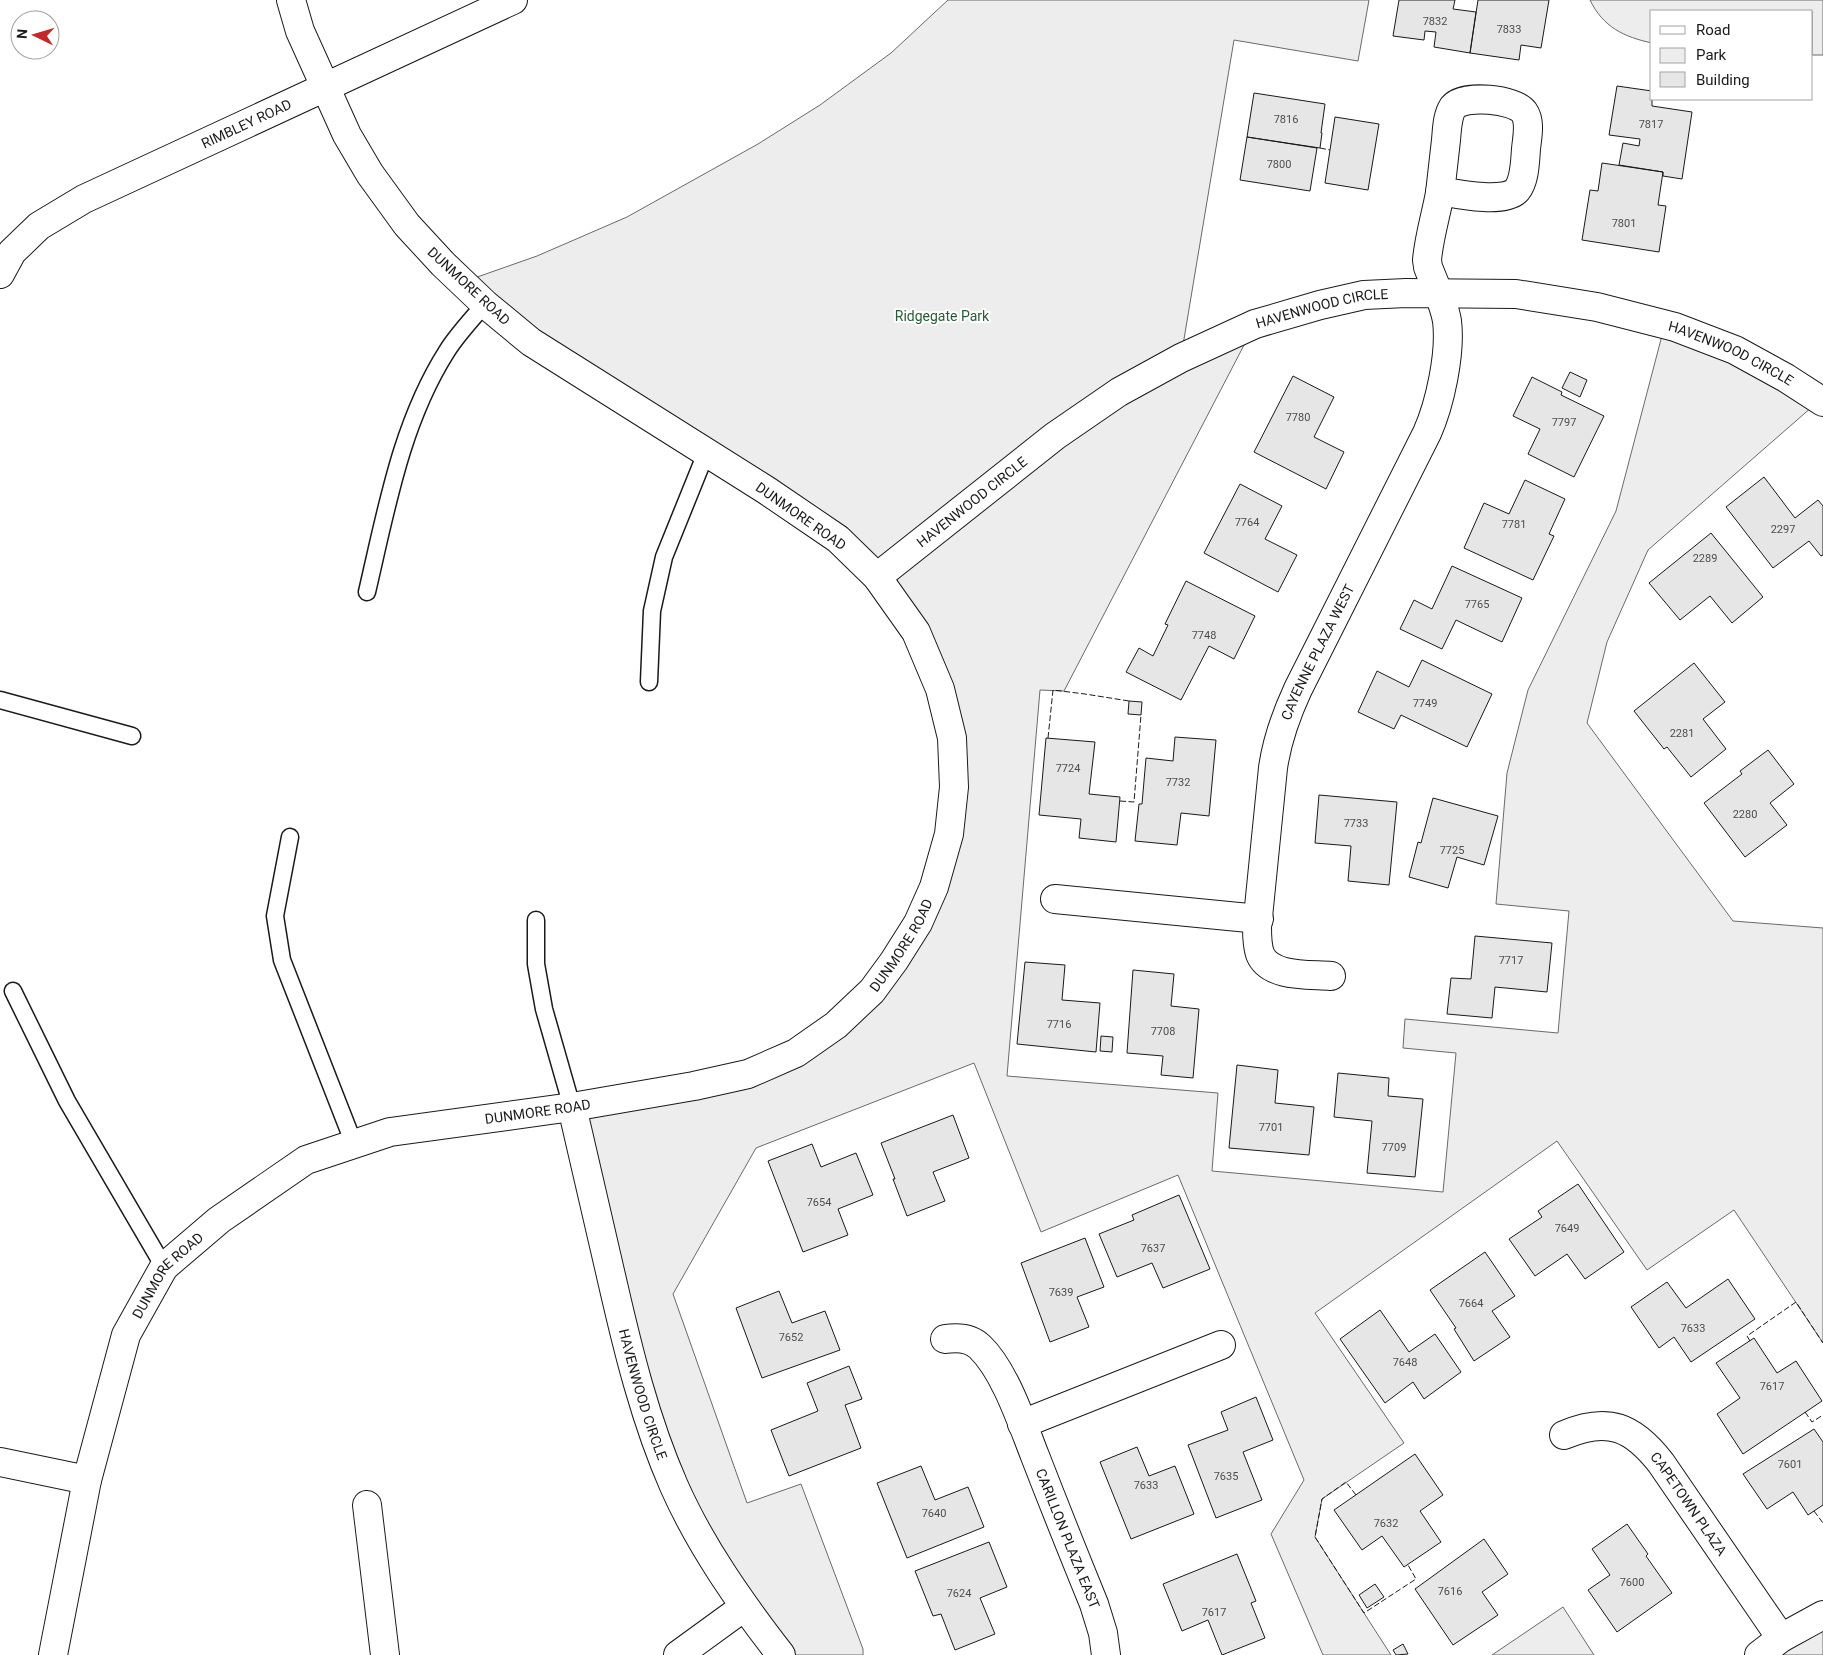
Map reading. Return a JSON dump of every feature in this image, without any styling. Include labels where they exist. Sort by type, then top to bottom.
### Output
[{"type":"street","name":"DUNMORE ROAD","points":[[53,1655],[87,1480],[126,1335],[164,1267],[218,1220],[306,1160],[390,1132],[572,1107],[694,1086],[748,1074],[796,1053],[836,1025],[872,991],[894,962],[918,923],[938,878],[949,834],[954,786],[952,738],[940,689],[916,632],[878,577],[838,539],[766,490],[531,342],[485,304],[443,264],[407,225],[370,174],[346,135],[300,31],[291,0]]},
{"type":"street","name":"RIMBLEY ROAD","points":[[4,257],[39,226],[84,199],[513,0]]},
{"type":"street","name":"CAYENNE PLAZA WEST","points":[[1331,976],[1273,968],[1266,963],[1258,948],[1258,919],[1273,768],[1280,731],[1298,689],[1433,419],[1442,388],[1447,339],[1446,316],[1427,260],[1440,192]]},
{"type":"street","name":"HAVENWOOD CIRCLE","points":[[878,577],[1055,436],[1119,392],[1181,358],[1256,324],[1320,305],[1364,295],[1438,293],[1516,294],[1597,307],[1665,324],[1735,350],[1786,378],[1823,402]]},
{"type":"street","points":[[1055,899],[1258,919]]},
{"type":"street","name":"HAVENWOOD CIRCLE","points":[[572,1107],[628,1352],[649,1421],[674,1487],[708,1550],[744,1607],[781,1655]]},
{"type":"street","name":"CARILLON PLAZA EAST","points":[[945,1339],[953,1337],[966,1339],[979,1346],[985,1352],[1005,1384],[1094,1604],[1103,1632],[1106,1655]]},
{"type":"street","points":[[1022,1424],[1221,1345]]},
{"type":"street","name":"CAPETOWN PLAZA","points":[[1564,1435],[1585,1428],[1615,1427],[1630,1432],[1642,1441],[1661,1463],[1781,1638]]},
{"type":"street","points":[[0,1462],[87,1480]]},
{"type":"street","points":[[367,1505],[385,1655]]},
{"type":"street","points":[[678,1655],[744,1607]]},
{"type":"street","points":[[1759,1655],[1781,1638],[1823,1614]]},
{"type":"lane","points":[[366,592],[395,472],[422,396],[447,350],[485,304]]},
{"type":"lane","points":[[649,682],[652,611],[664,557],[706,453]]},
{"type":"lane","points":[[0,700],[132,736]]},
{"type":"lane","points":[[290,837],[275,916],[282,960],[354,1144]]},
{"type":"lane","points":[[536,920],[536,964],[544,1009],[572,1107]]},
{"type":"lane","points":[[13,991],[67,1102],[164,1267]]},
{"type":"green space","name":"Ridgegate Park","points":[[948,0],[1369,0],[1358,61],[1234,40],[1181,357],[1255,324],[1064,691],[1040,690],[1007,1076],[1218,1093],[1212,1171],[1443,1192],[1456,1053],[1403,1048],[1405,1019],[1558,1033],[1569,911],[1496,904],[1507,773],[1528,690],[1616,511],[1665,324],[1820,400],[1648,550],[1607,642],[1587,723],[1733,921],[1823,928],[1823,1343],[1734,1210],[1647,1270],[1557,1141],[1315,1313],[1404,1443],[1322,1499],[1315,1537],[1391,1655],[1323,1655],[1271,1534],[1304,1480],[1178,1175],[1041,1232],[974,1063],[756,1148],[673,1294],[747,1503],[801,1484],[863,1649],[863,1655],[781,1655],[674,1487],[572,1107],[694,1086],[836,1025],[938,878],[952,738],[877,577],[463,282],[537,256],[627,217],[758,144],[820,105],[891,53]]},
{"type":"green space","points":[[1590,0],[1823,0],[1823,55],[1813,55],[1813,10],[1650,10],[1650,42],[1632,38],[1615,29],[1595,9]]},
{"type":"green space","points":[[1563,1607],[1594,1655],[1492,1655]]},
{"type":"green space","points":[[1823,1615],[1823,1655],[1759,1655]]},
{"type":"building","points":[[1399,0],[1455,0],[1453,9],[1476,12],[1470,53],[1434,47],[1436,32],[1425,31],[1424,40],[1393,36]]},
{"type":"building","points":[[1478,0],[1549,0],[1541,48],[1521,45],[1519,60],[1470,53]]},
{"type":"building","points":[[1617,86],[1650,91],[1652,106],[1692,112],[1682,179],[1663,176],[1663,172],[1619,165],[1623,143],[1639,146],[1640,139],[1609,135]]},
{"type":"building","points":[[1254,93],[1325,104],[1320,148],[1247,137]]},
{"type":"building","points":[[1335,117],[1379,124],[1368,190],[1325,183]]},
{"type":"building","points":[[1247,137],[1317,148],[1310,191],[1240,180]]},
{"type":"building","points":[[1602,163],[1663,172],[1658,205],[1666,206],[1659,252],[1582,240],[1590,190],[1598,191]]},
{"type":"building","points":[[1570,372],[1587,380],[1580,397],[1562,388]]},
{"type":"building","points":[[1293,376],[1334,397],[1314,437],[1344,452],[1326,489],[1254,452]]},
{"type":"building","points":[[1532,377],[1562,392],[1561,395],[1604,416],[1574,477],[1528,454],[1540,429],[1513,416]]},
{"type":"building","points":[[1764,477],[1795,518],[1818,500],[1823,506],[1823,555],[1821,556],[1809,541],[1773,568],[1726,507]]},
{"type":"building","points":[[1525,480],[1565,499],[1549,534],[1554,536],[1533,580],[1464,548],[1484,503],[1509,514]]},
{"type":"building","points":[[1240,484],[1282,506],[1265,539],[1297,555],[1278,592],[1204,553]]},
{"type":"building","points":[[1711,533],[1763,597],[1732,623],[1710,596],[1680,620],[1649,583]]},
{"type":"building","points":[[1452,566],[1522,598],[1502,642],[1456,620],[1442,649],[1400,629],[1414,600],[1432,609]]},
{"type":"building","points":[[1186,581],[1255,616],[1234,659],[1209,646],[1181,700],[1126,672],[1139,648],[1153,656],[1168,625],[1165,624]]},
{"type":"building","points":[[1422,660],[1492,694],[1467,747],[1401,715],[1394,729],[1358,712],[1377,671],[1409,687]]},
{"type":"building","points":[[1694,663],[1725,702],[1703,719],[1726,749],[1691,777],[1667,747],[1664,749],[1634,711]]},
{"type":"building","points":[[1129,701],[1142,702],[1141,715],[1128,714]]},
{"type":"building","points":[[1175,737],[1216,740],[1209,816],[1181,813],[1177,845],[1135,841],[1139,804],[1142,804],[1146,758],[1173,761]]},
{"type":"building","points":[[1046,738],[1095,742],[1089,794],[1120,797],[1116,842],[1079,838],[1081,819],[1039,815]]},
{"type":"building","points":[[1768,750],[1794,784],[1770,803],[1787,825],[1745,857],[1704,803],[1742,774],[1740,771]]},
{"type":"building","points":[[1319,795],[1397,802],[1389,885],[1348,881],[1351,846],[1315,843]]},
{"type":"building","points":[[1433,798],[1498,816],[1484,865],[1457,857],[1448,888],[1409,877],[1418,842],[1421,843]]},
{"type":"building","points":[[1475,936],[1552,943],[1547,992],[1495,987],[1492,1018],[1447,1014],[1451,978],[1471,979]]},
{"type":"building","points":[[1025,962],[1065,965],[1062,1000],[1100,1003],[1096,1052],[1017,1044]]},
{"type":"building","points":[[1133,970],[1174,974],[1171,1006],[1199,1009],[1193,1078],[1161,1075],[1163,1056],[1127,1053]]},
{"type":"building","points":[[1101,1036],[1113,1037],[1112,1052],[1100,1051]]},
{"type":"building","points":[[1237,1065],[1278,1070],[1275,1103],[1314,1107],[1309,1155],[1229,1148]]},
{"type":"building","points":[[1338,1073],[1389,1078],[1388,1096],[1423,1099],[1415,1177],[1367,1173],[1372,1121],[1334,1117]]},
{"type":"building","points":[[953,1115],[969,1158],[933,1172],[945,1201],[907,1216],[881,1143]]},
{"type":"building","points":[[812,1144],[821,1167],[856,1153],[873,1195],[838,1209],[848,1235],[803,1252],[768,1161]]},
{"type":"building","points":[[1578,1184],[1624,1252],[1585,1279],[1567,1254],[1535,1276],[1509,1239],[1542,1217],[1538,1211]]},
{"type":"building","points":[[1179,1195],[1210,1269],[1163,1288],[1152,1263],[1117,1277],[1099,1234],[1134,1220],[1132,1215]]},
{"type":"building","points":[[1085,1238],[1104,1287],[1077,1297],[1089,1327],[1050,1342],[1021,1263]]},
{"type":"building","points":[[1485,1252],[1515,1296],[1492,1311],[1510,1337],[1474,1361],[1454,1329],[1456,1328],[1430,1290]]},
{"type":"building","points":[[1728,1279],[1755,1319],[1691,1362],[1674,1337],[1659,1348],[1631,1307],[1667,1282],[1686,1308]]},
{"type":"building","points":[[779,1291],[792,1323],[825,1311],[840,1350],[762,1378],[736,1308]]},
{"type":"building","points":[[1380,1310],[1409,1352],[1435,1334],[1461,1372],[1424,1399],[1413,1382],[1385,1403],[1340,1339]]},
{"type":"building","points":[[1754,1338],[1777,1373],[1796,1361],[1822,1401],[1743,1454],[1717,1414],[1740,1398],[1716,1363]]},
{"type":"building","points":[[849,1366],[862,1399],[845,1405],[861,1448],[789,1476],[771,1430],[818,1411],[807,1383]]},
{"type":"building","points":[[1256,1397],[1273,1440],[1243,1452],[1262,1500],[1216,1518],[1188,1445],[1228,1430],[1221,1412]]},
{"type":"building","points":[[1814,1429],[1823,1442],[1823,1505],[1808,1515],[1793,1492],[1767,1509],[1743,1474]]},
{"type":"building","points":[[1137,1447],[1149,1476],[1175,1466],[1194,1514],[1131,1539],[1100,1462]]},
{"type":"building","points":[[1415,1454],[1443,1495],[1420,1511],[1441,1542],[1404,1567],[1382,1536],[1362,1550],[1334,1510]]},
{"type":"building","points":[[921,1466],[935,1500],[968,1487],[984,1527],[907,1558],[877,1483]]},
{"type":"building","points":[[1627,1524],[1648,1554],[1646,1556],[1672,1593],[1617,1632],[1588,1590],[1610,1575],[1592,1549]]},
{"type":"building","points":[[1484,1539],[1508,1574],[1482,1592],[1498,1615],[1453,1645],[1415,1589]]},
{"type":"building","points":[[989,1542],[1007,1587],[980,1598],[995,1634],[955,1650],[941,1614],[933,1616],[915,1571]]},
{"type":"building","points":[[1237,1554],[1256,1601],[1251,1603],[1265,1638],[1222,1655],[1208,1620],[1182,1631],[1163,1584]]},
{"type":"building","points":[[1375,1584],[1384,1597],[1367,1608],[1359,1595]]},
{"type":"building","points":[[1403,1644],[1408,1654],[1396,1655],[1393,1650]]},
{"type":"fence","points":[[1320,148],[1330,150]]},
{"type":"fence","points":[[1048,738],[1053,690],[1129,701]]},
{"type":"fence","points":[[1120,801],[1134,802],[1141,715]]},
{"type":"fence","points":[[1750,1341],[1747,1336],[1796,1302],[1823,1343]]},
{"type":"fence","points":[[1805,1412],[1812,1422],[1823,1415]]},
{"type":"fence","points":[[1356,1495],[1346,1482],[1322,1499],[1315,1537],[1364,1613],[1416,1579],[1408,1565]]},
{"type":"fence","points":[[1814,1511],[1823,1523]]}]
